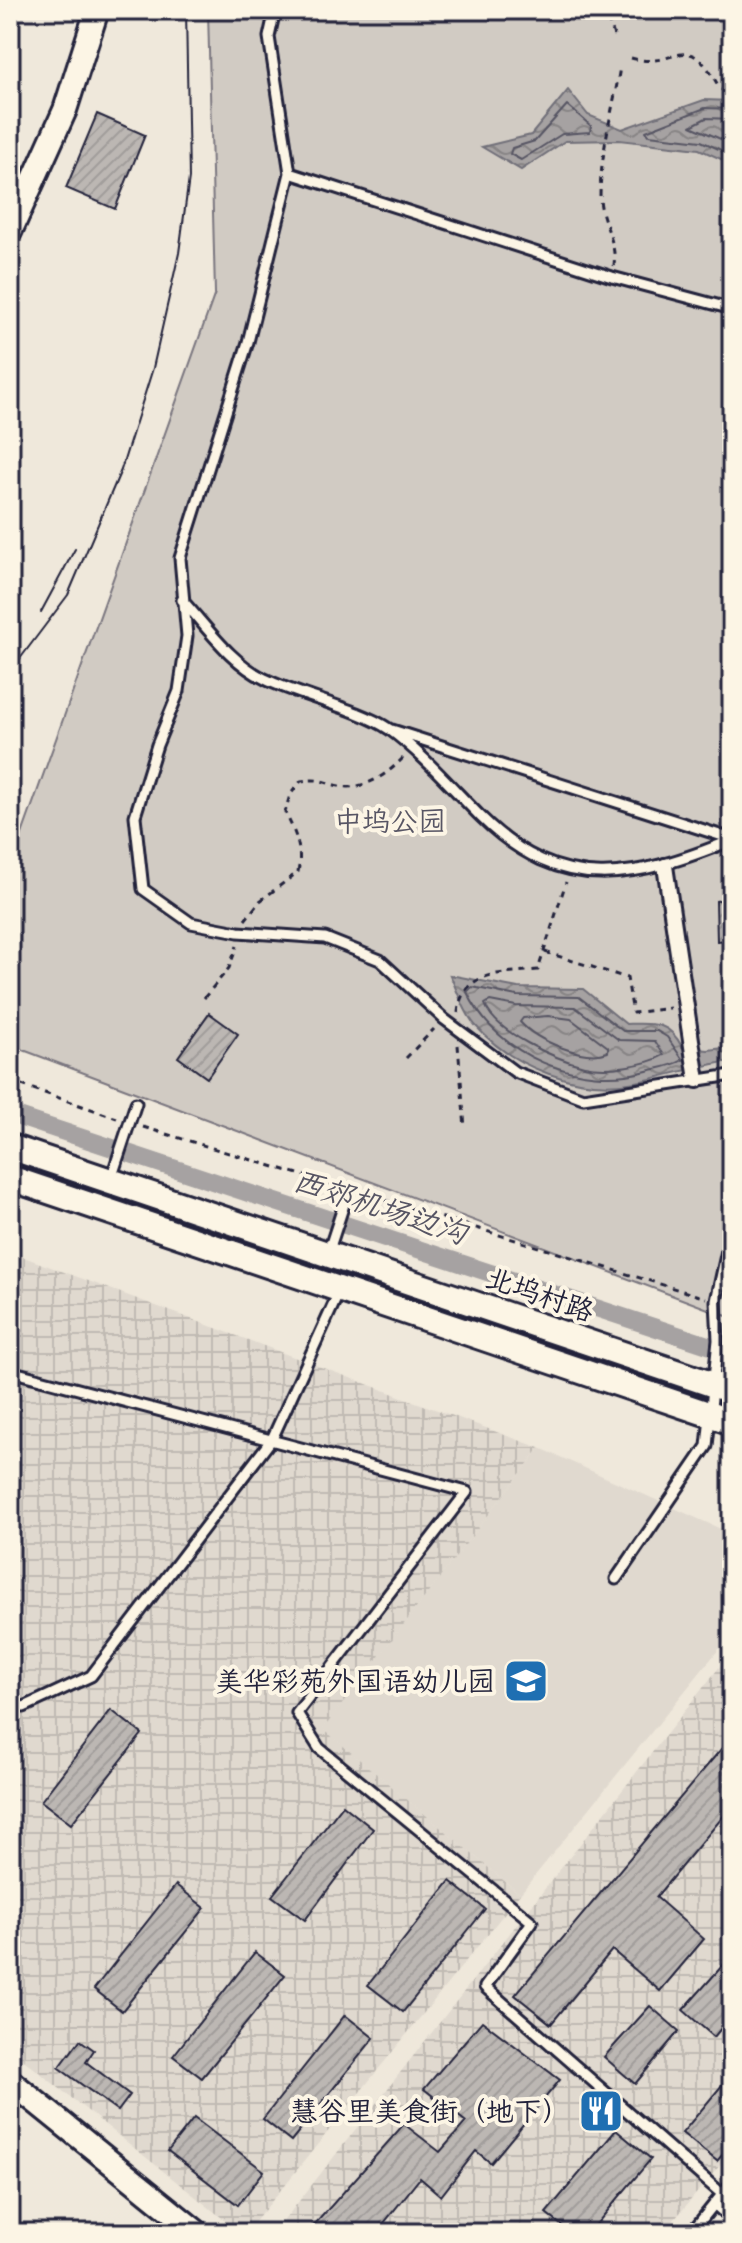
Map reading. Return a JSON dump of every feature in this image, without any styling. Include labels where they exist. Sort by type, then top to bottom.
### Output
[{"type":"main road","name":"北坞村路","points":[[10,1147],[114,1170],[331,1243],[722,1388]]},
{"type":"main road","points":[[10,1178],[721,1418]]},
{"type":"street","points":[[10,232],[65,110],[97,10]]},
{"type":"street","points":[[665,866],[697,1080]]},
{"type":"street","points":[[10,2081],[198,2233]]},
{"type":"lane","points":[[275,10],[269,37],[290,173],[248,342],[180,558],[187,636],[179,691],[157,745],[135,816],[143,889],[191,923],[241,932],[325,938],[380,960],[444,1019],[515,1072],[583,1098],[732,1075]]},
{"type":"lane","points":[[290,173],[612,277],[732,309]]},
{"type":"lane","points":[[182,600],[237,661],[263,679],[388,728],[732,839]]},
{"type":"lane","points":[[388,728],[485,821],[533,859],[569,870],[630,874],[665,866],[732,839]]},
{"type":"lane","points":[[114,1170],[136,1103]]},
{"type":"lane","points":[[331,1243],[349,1189]]},
{"type":"lane","points":[[616,1579],[707,1446],[721,1418],[716,1301],[732,1227]]},
{"type":"lane","points":[[10,1705],[24,1707],[91,1676],[272,1439],[340,1290]]},
{"type":"lane","points":[[10,1371],[467,1492],[297,1713],[319,1748],[532,1922],[485,1987],[722,2194]]},
{"type":"lane","points":[[691,2233],[732,2182]]},
{"type":"lane","points":[[714,2204],[732,2220]]},
{"type":"path","points":[[559,10],[572,20],[591,22],[608,18],[616,10]]},
{"type":"path","points":[[608,18],[615,38]]},
{"type":"path","points":[[631,58],[651,63],[674,53],[693,54],[712,73],[720,89],[732,92]]},
{"type":"path","points":[[612,277],[615,252],[600,204],[604,155],[620,67]]},
{"type":"path","points":[[204,998],[229,968],[247,914],[298,872],[301,858],[298,837],[285,812],[290,795],[301,781],[323,778],[336,786],[350,787],[371,782],[393,768],[411,750]]},
{"type":"path","points":[[465,1128],[457,1029],[460,997],[480,976],[538,970],[569,870]]},
{"type":"path","points":[[545,952],[627,978],[633,1013],[686,1005]]},
{"type":"path","points":[[406,1058],[444,1019]]},
{"type":"shaded area","points":[[10,1252],[540,1448],[323,1729],[520,1894],[246,2233],[241,2233],[10,2049]]},
{"type":"shaded area","name":"美华彩苑外国语幼儿园","points":[[540,1448],[732,1534],[732,1633],[520,1894],[322,1729]]},
{"type":"shaded area","points":[[732,1651],[732,2151],[663,2233],[274,2233]]},
{"type":"green space","name":"中坞公园","points":[[208,10],[732,10],[732,1318],[10,1045],[10,868],[215,293]]},
{"type":"water","points":[[568,90],[588,115],[622,129],[704,100],[732,101],[732,164],[699,149],[619,140],[565,141],[521,170],[482,147],[531,135]]},
{"type":"water","points":[[450,975],[518,988],[583,989],[626,1024],[659,1025],[672,1032],[682,1047],[708,1050],[732,1047],[732,1061],[615,1084],[592,1084],[548,1074],[508,1054],[475,1025]]},
{"type":"building","points":[[97,114],[145,135],[115,209],[66,188]]},
{"type":"building","points":[[732,899],[732,939],[717,941],[716,901]]},
{"type":"building","points":[[209,1013],[238,1034],[207,1078],[178,1057]]},
{"type":"building","points":[[111,1710],[142,1734],[71,1824],[41,1801]]},
{"type":"building","points":[[732,1736],[732,1806],[656,1897],[704,1939],[660,1991],[612,1950],[551,2024],[515,1995]]},
{"type":"building","points":[[343,1805],[373,1829],[305,1920],[272,1896]]},
{"type":"building","points":[[450,1881],[485,1909],[403,2012],[368,1985]]},
{"type":"building","points":[[176,1885],[205,1908],[122,2011],[94,1989]]},
{"type":"building","points":[[255,1952],[285,1975],[202,2078],[173,2056]]},
{"type":"building","points":[[732,1955],[732,2015],[714,2037],[683,2010]]},
{"type":"building","points":[[650,2006],[679,2031],[635,2084],[604,2057]]},
{"type":"building","points":[[345,2015],[374,2038],[291,2141],[263,2119]]},
{"type":"building","points":[[482,2021],[560,2080],[491,2163],[476,2151],[441,2196],[420,2178],[376,2233],[307,2233],[404,2124],[440,2152],[466,2122],[424,2089]]},
{"type":"building","points":[[80,2040],[94,2050],[86,2062],[130,2095],[118,2111],[59,2068]]},
{"type":"building","points":[[732,2073],[732,2144],[717,2161],[682,2133]]},
{"type":"building","points":[[194,2118],[264,2171],[238,2205],[168,2151]]},
{"type":"building","points":[[616,2130],[651,2159],[589,2233],[571,2233],[546,2213]]},
{"type":"waterway","name":"西郊机场边沟","points":[[10,1114],[732,1353]]},
{"type":"tram line","points":[[10,672],[68,595],[121,470],[153,368],[179,253],[189,178],[186,10]]},
{"type":"tram line","points":[[41,612],[75,549]]},
{"type":"place","name":"美华彩苑外国语幼儿园","points":[[526,1681]]},
{"type":"place","name":"慧谷里美食街（地下）","points":[[601,2111]]}]
